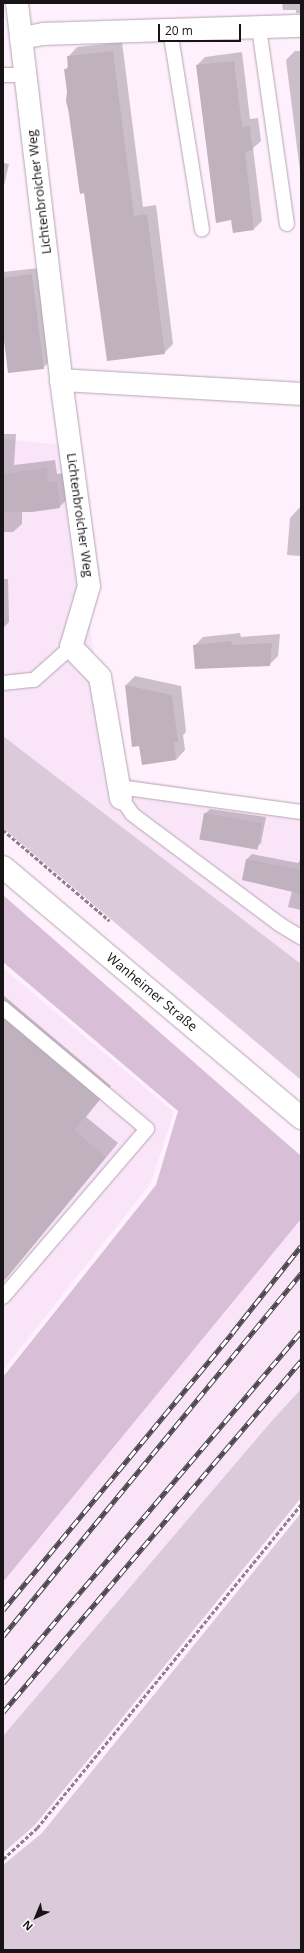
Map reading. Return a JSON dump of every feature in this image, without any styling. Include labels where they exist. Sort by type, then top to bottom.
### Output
[{"type":"street","name":"Lichtenbroicher Weg","points":[[17,3],[62,380],[89,586],[71,646]]},
{"type":"street","points":[[21,38],[44,34],[301,26]]},
{"type":"street","points":[[62,380],[301,394]]},
{"type":"street","points":[[71,646],[100,677],[120,792]]},
{"type":"street","name":"Wanheimer Straße","points":[[3,867],[294,1112]]},
{"type":"lane","points":[[260,28],[287,224]]},
{"type":"lane","points":[[170,30],[202,229]]},
{"type":"lane","points":[[3,75],[26,74]]},
{"type":"lane","points":[[3,683],[34,680],[71,646]]},
{"type":"lane","points":[[120,792],[301,812]]},
{"type":"lane","points":[[120,792],[132,814],[279,924],[301,937]]},
{"type":"lane","points":[[3,1008],[147,1129],[3,1297]]},
{"type":"path","points":[[3,1859],[37,1828],[301,1504]]},
{"type":"shaded area","points":[[3,439],[62,445],[111,766],[132,779],[301,806],[301,964],[3,736]]},
{"type":"shaded area","points":[[3,736],[301,964],[301,1080],[3,828]]},
{"type":"shaded area","points":[[3,895],[301,1156],[301,1219],[3,1582],[3,1377],[156,1185],[178,1111],[3,962]]},
{"type":"shaded area","points":[[3,968],[174,1112],[151,1183],[3,1370]]},
{"type":"shaded area","points":[[301,1219],[301,1389],[270,1423],[3,1736],[3,1582]]},
{"type":"shaded area","points":[[301,1389],[301,1498],[35,1825],[3,1853],[3,1736],[270,1423]]},
{"type":"shaded area","points":[[301,1513],[301,1950],[3,1950],[3,1865],[42,1833]]},
{"type":"building","points":[[113,51],[134,216],[147,214],[165,354],[107,361],[84,193],[80,194],[69,111],[66,102],[67,91],[64,69],[68,69],[67,56]]},
{"type":"building","points":[[234,61],[242,127],[250,126],[253,150],[245,152],[254,230],[233,233],[231,220],[216,223],[196,65]]},
{"type":"building","points":[[32,274],[44,369],[8,373],[3,332],[3,278]]},
{"type":"building","points":[[47,468],[48,482],[57,481],[60,508],[32,512],[3,512],[3,474]]},
{"type":"building","points":[[231,641],[232,645],[272,643],[270,666],[195,669],[193,645]]},
{"type":"building","points":[[125,685],[172,695],[178,742],[174,742],[176,760],[142,765],[139,746],[132,747]]},
{"type":"building","points":[[204,813],[262,823],[257,850],[199,840]]},
{"type":"building","points":[[246,859],[301,870],[301,894],[242,880]]},
{"type":"building","points":[[3,1019],[99,1100],[74,1130],[106,1157],[3,1282]]},
{"type":"railway","points":[[3,1610],[232,1333],[301,1246]]},
{"type":"railway","points":[[3,1636],[301,1273]]},
{"type":"railway","points":[[3,1683],[301,1331]]},
{"type":"railway","points":[[3,1712],[301,1360]]}]
